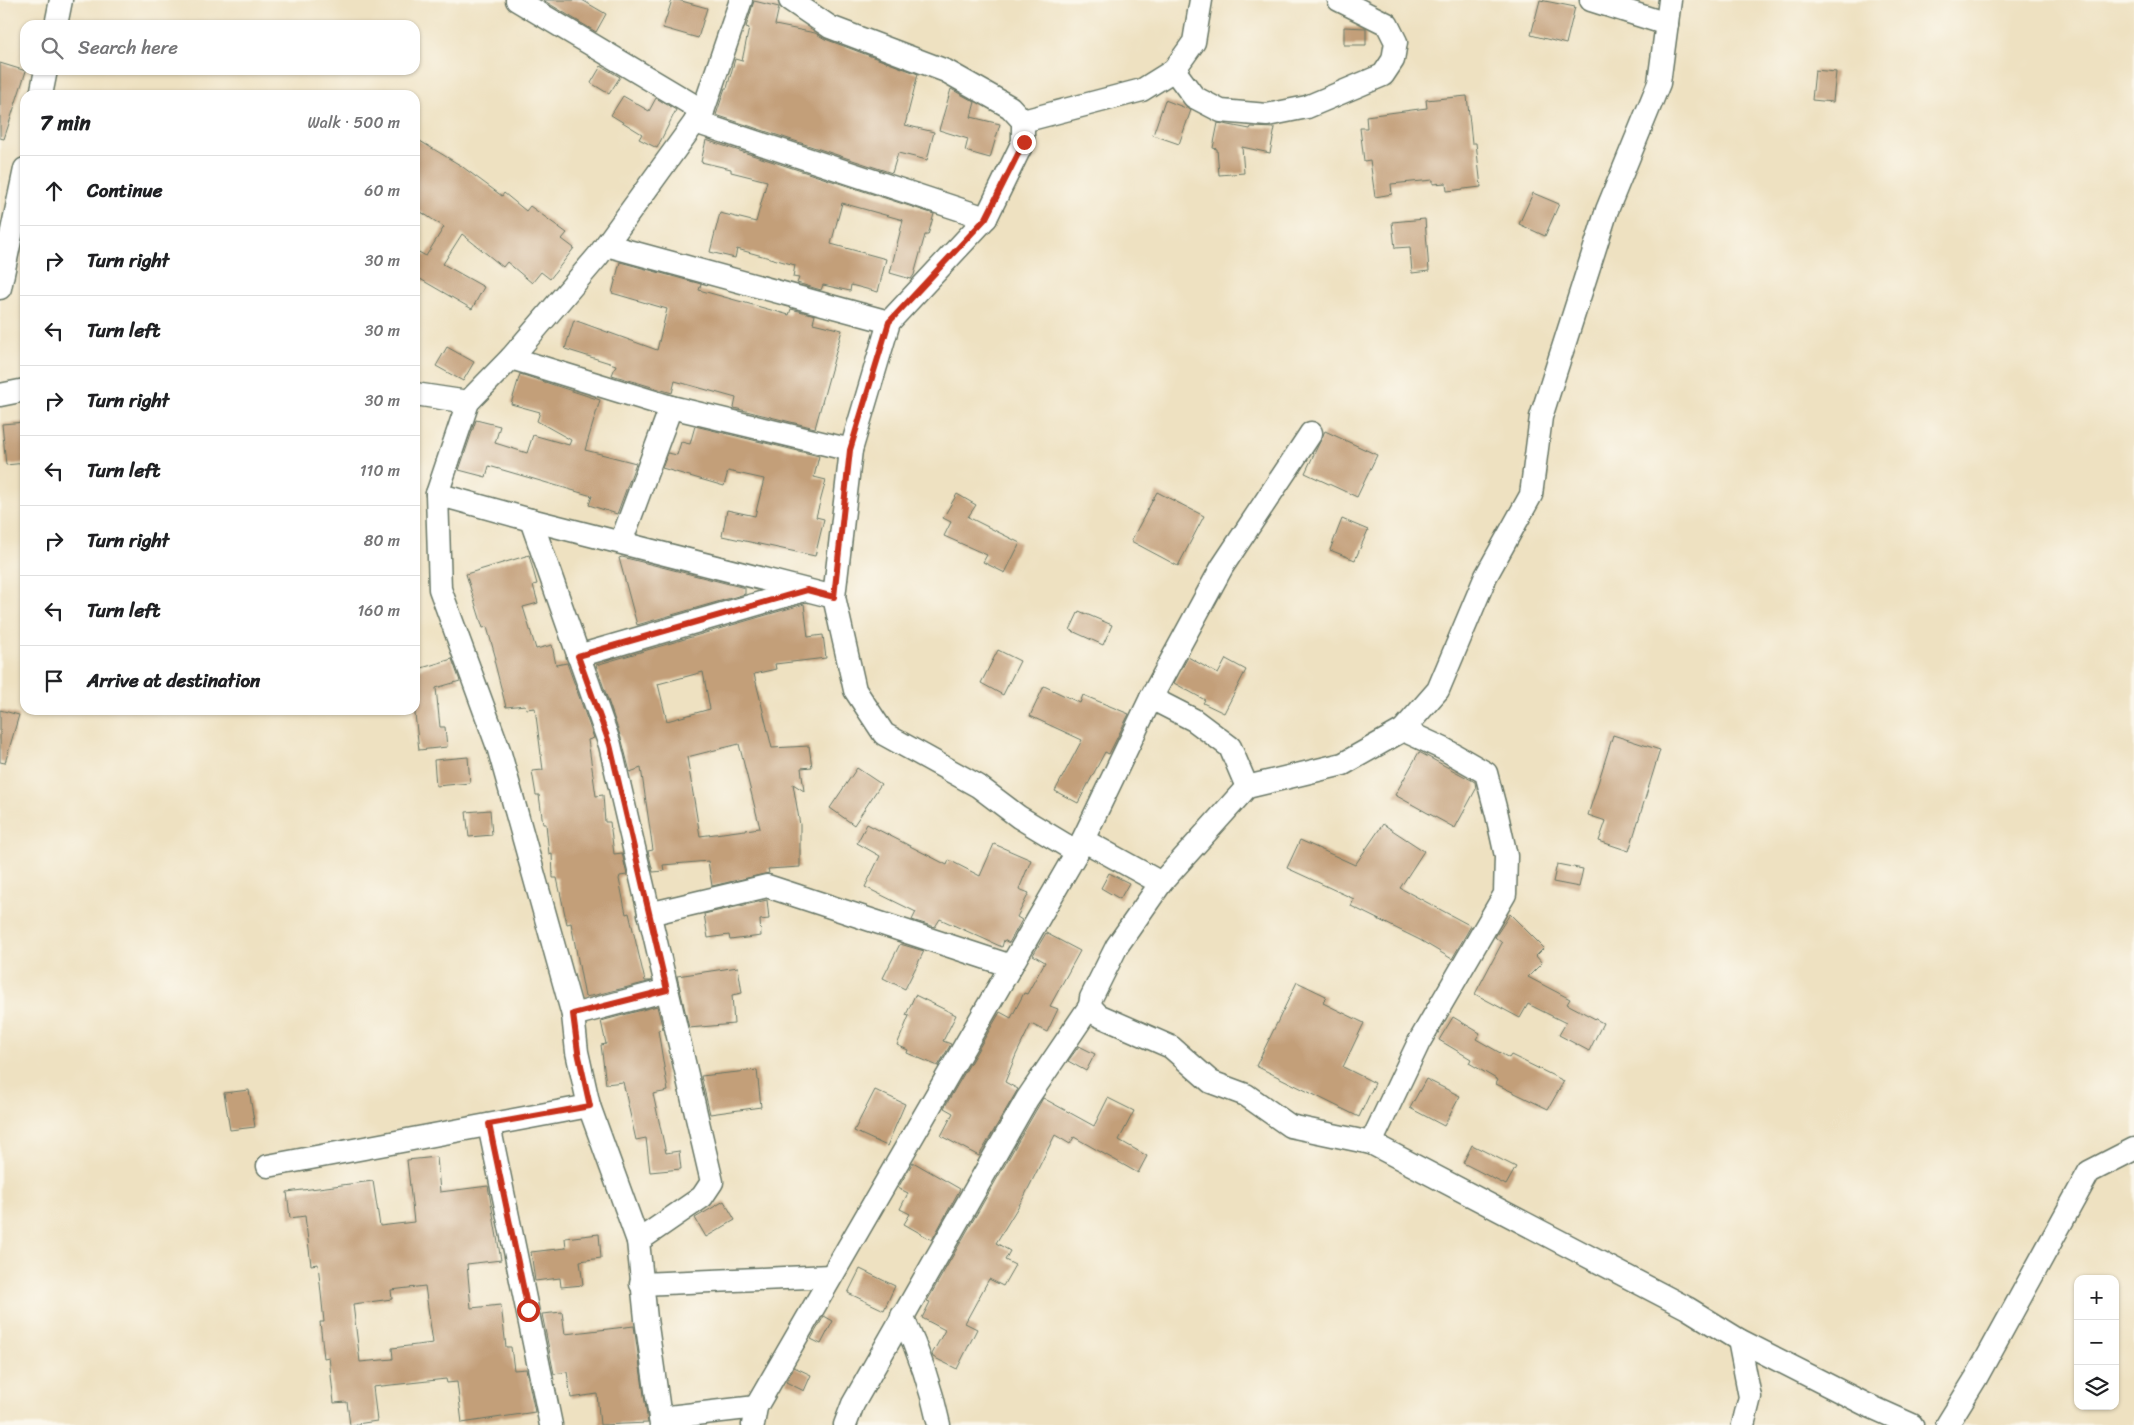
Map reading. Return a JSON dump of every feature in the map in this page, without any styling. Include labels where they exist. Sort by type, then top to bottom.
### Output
[{"type":"street","points":[[57,20],[61,0]]},
{"type":"street","points":[[517,0],[699,116],[986,218]]},
{"type":"street","points":[[741,0],[699,116],[606,245],[511,358],[468,402],[437,494],[440,589],[498,750],[573,1014],[578,1052],[590,1106],[638,1241],[641,1284],[660,1422],[754,1416],[831,1276],[1080,846],[1151,698],[1222,567],[1311,433]]},
{"type":"street","points":[[790,0],[830,27],[946,71],[1010,107],[1023,121],[1024,142],[986,218],[889,322],[850,450],[834,597],[855,690],[884,734],[978,786],[1019,817],[1161,883]]},
{"type":"street","points":[[1023,121],[1142,90],[1174,70],[1194,42],[1201,0]]},
{"type":"street","points":[[1174,70],[1194,97],[1221,111],[1267,115],[1307,107],[1383,76],[1393,60],[1396,42],[1388,24],[1340,0]]},
{"type":"street","points":[[1591,0],[1667,24]]},
{"type":"street","points":[[845,1425],[853,1404],[902,1316],[1027,1099],[1090,1006],[1091,998],[1117,946],[1161,883],[1247,787],[1343,764],[1403,730],[1438,690],[1486,576],[1531,495],[1541,417],[1607,210],[1659,83],[1670,0]]},
{"type":"street","points":[[42,90],[45,75]]},
{"type":"street","points":[[0,288],[20,194]]},
{"type":"street","points":[[606,245],[889,322]]},
{"type":"street","points":[[511,358],[672,407],[850,450]]},
{"type":"street","points":[[0,395],[20,391]]},
{"type":"street","points":[[420,395],[468,402]]},
{"type":"street","points":[[621,542],[672,407]]},
{"type":"street","points":[[437,494],[531,520],[834,597]]},
{"type":"street","points":[[531,520],[610,745],[712,1182],[702,1198],[638,1241]]},
{"type":"street","points":[[578,656],[807,590]]},
{"type":"street","points":[[1151,698],[1194,720],[1230,747],[1247,787]]},
{"type":"street","points":[[1372,1143],[1419,1042],[1505,894],[1506,856],[1486,773],[1444,749],[1403,730]]},
{"type":"street","points":[[649,914],[767,886],[1011,966]]},
{"type":"street","points":[[573,1014],[667,990]]},
{"type":"street","points":[[1090,1006],[1098,1015],[1171,1047],[1211,1082],[1246,1095],[1290,1126],[1372,1143],[1687,1308],[1739,1340],[1865,1404],[1912,1425]]},
{"type":"street","points":[[268,1166],[590,1106]]},
{"type":"street","points":[[489,1124],[551,1425]]},
{"type":"street","points":[[1947,1425],[1976,1378],[2089,1172],[2134,1149]]},
{"type":"street","points":[[641,1284],[831,1276]]},
{"type":"street","points":[[902,1316],[916,1346],[933,1395],[939,1425]]},
{"type":"street","points":[[1739,1340],[1750,1397],[1743,1425]]},
{"type":"building","points":[[543,0],[582,0],[606,14],[596,32]]},
{"type":"building","points":[[672,0],[707,8],[698,38],[663,28]]},
{"type":"building","points":[[1540,0],[1575,7],[1566,44],[1531,35]]},
{"type":"building","points":[[754,1],[779,7],[775,25],[815,33],[825,39],[918,74],[905,125],[934,132],[927,160],[898,153],[892,173],[716,115],[725,88],[727,88],[735,59],[742,61],[749,28],[746,27]]},
{"type":"building","points":[[1344,27],[1366,28],[1366,45],[1344,45]]},
{"type":"building","points":[[0,63],[20,69],[20,75],[25,75],[4,139],[0,138]]},
{"type":"building","points":[[601,66],[620,77],[609,94],[591,83]]},
{"type":"building","points":[[1815,70],[1836,72],[1833,102],[1812,100]]},
{"type":"building","points":[[951,89],[975,102],[971,117],[1000,124],[990,158],[965,151],[968,139],[939,130]]},
{"type":"building","points":[[623,96],[649,111],[656,98],[676,110],[657,148],[639,139],[642,134],[611,115]]},
{"type":"building","points":[[1467,96],[1472,143],[1476,143],[1481,187],[1447,191],[1446,183],[1433,184],[1433,180],[1391,184],[1392,194],[1375,197],[1370,160],[1364,161],[1360,128],[1367,128],[1366,116],[1427,108],[1426,100]]},
{"type":"building","points":[[1165,100],[1191,110],[1179,144],[1153,135]]},
{"type":"building","points":[[1218,123],[1250,129],[1251,127],[1275,128],[1270,153],[1242,147],[1244,173],[1219,175],[1217,149],[1213,148]]},
{"type":"building","points":[[706,140],[934,214],[928,235],[925,235],[914,275],[911,279],[890,273],[903,220],[842,203],[831,244],[886,259],[878,292],[851,285],[850,291],[823,285],[821,290],[797,283],[799,278],[793,277],[795,265],[737,249],[735,258],[710,252],[720,213],[756,222],[767,181],[731,172],[731,169],[701,162]]},
{"type":"building","points":[[420,141],[460,165],[502,196],[504,193],[526,211],[530,206],[567,233],[562,239],[574,248],[550,279],[541,272],[532,283],[507,262],[503,267],[462,234],[443,264],[484,287],[472,309],[420,279],[420,253],[426,256],[444,227],[420,211]]},
{"type":"building","points":[[1533,193],[1559,204],[1545,236],[1519,224]]},
{"type":"building","points":[[1425,219],[1429,271],[1412,273],[1410,247],[1395,248],[1392,222]]},
{"type":"building","points":[[620,262],[701,284],[699,290],[789,315],[791,309],[815,315],[813,323],[842,330],[815,428],[734,408],[736,398],[675,381],[672,393],[612,375],[616,365],[565,349],[574,320],[657,350],[667,309],[612,293]]},
{"type":"building","points":[[447,347],[474,362],[463,381],[436,366]]},
{"type":"building","points":[[520,374],[600,400],[585,450],[636,463],[617,514],[589,505],[592,496],[489,466],[486,477],[459,470],[476,420],[500,426],[495,443],[527,453],[533,435],[569,445],[571,440],[537,421],[540,412],[511,404]]},
{"type":"building","points":[[20,422],[20,464],[6,465],[2,424]]},
{"type":"building","points":[[695,426],[819,456],[814,477],[826,480],[816,517],[824,519],[815,556],[722,536],[727,510],[755,516],[764,479],[728,471],[724,486],[662,468],[668,453],[677,455],[681,442],[690,444]]},
{"type":"building","points":[[1325,431],[1377,455],[1357,497],[1305,473]]},
{"type":"building","points":[[1157,492],[1204,516],[1178,566],[1131,541]]},
{"type":"building","points":[[957,494],[976,505],[968,517],[1020,543],[1005,573],[983,562],[987,555],[944,536],[951,522],[943,518]]},
{"type":"building","points":[[1342,519],[1368,530],[1355,560],[1330,550]]},
{"type":"building","points":[[529,555],[537,584],[533,585],[538,603],[523,607],[536,649],[552,645],[556,665],[567,663],[594,738],[588,740],[596,796],[603,795],[605,822],[610,822],[614,854],[622,853],[627,875],[620,876],[619,879],[626,914],[629,913],[645,981],[652,981],[585,997],[571,923],[567,924],[557,878],[553,878],[552,853],[549,854],[546,824],[543,824],[539,795],[536,795],[532,771],[543,770],[535,708],[526,709],[525,705],[506,707],[487,627],[483,628],[466,574]]},
{"type":"building","points":[[622,557],[745,588],[745,594],[637,625],[619,558]]},
{"type":"building","points":[[804,604],[808,637],[823,635],[826,658],[775,664],[776,669],[754,674],[772,748],[809,746],[812,767],[801,768],[804,791],[793,784],[800,825],[800,867],[768,869],[769,873],[712,886],[708,861],[663,865],[664,871],[653,872],[648,851],[653,850],[641,768],[630,772],[622,741],[596,665]],"holes":[[[703,672],[710,709],[667,721],[658,684]],[[739,744],[760,828],[700,836],[687,757]]]},
{"type":"building","points":[[1079,611],[1112,625],[1103,645],[1070,630]]},
{"type":"building","points":[[998,650],[1020,661],[1003,695],[981,683]]},
{"type":"building","points":[[1188,657],[1218,674],[1226,659],[1246,670],[1224,713],[1203,703],[1205,700],[1174,683]]},
{"type":"building","points":[[452,659],[460,681],[436,688],[440,727],[445,727],[447,747],[419,750],[415,715],[420,715],[420,669]]},
{"type":"building","points":[[1044,686],[1080,703],[1083,695],[1129,714],[1109,754],[1105,752],[1078,803],[1055,791],[1082,740],[1030,716]]},
{"type":"building","points":[[0,710],[19,715],[5,763],[0,762]]},
{"type":"building","points":[[1613,735],[1660,750],[1629,851],[1599,841],[1606,821],[1588,815]]},
{"type":"building","points":[[1419,752],[1475,782],[1476,789],[1455,828],[1395,795]]},
{"type":"building","points":[[468,757],[470,783],[436,786],[434,760]]},
{"type":"building","points":[[857,768],[881,784],[854,825],[830,808]]},
{"type":"building","points":[[490,810],[492,835],[469,837],[466,812]]},
{"type":"building","points":[[867,824],[947,865],[949,860],[980,876],[994,844],[1031,860],[1019,889],[1029,893],[1017,917],[1022,920],[1009,943],[1004,940],[1002,947],[940,919],[935,927],[912,920],[916,912],[865,887],[880,856],[857,843]]},
{"type":"building","points":[[1383,824],[1424,851],[1400,888],[1471,926],[1452,959],[1420,940],[1351,906],[1354,899],[1287,868],[1300,840],[1355,865]]},
{"type":"building","points":[[1557,864],[1583,869],[1579,887],[1553,882]]},
{"type":"building","points":[[1109,873],[1129,883],[1120,899],[1101,888]]},
{"type":"building","points":[[767,900],[769,919],[760,920],[761,936],[730,940],[729,935],[708,938],[704,914]]},
{"type":"building","points":[[1510,914],[1544,948],[1536,956],[1542,963],[1528,977],[1570,999],[1567,1004],[1603,1023],[1589,1051],[1559,1035],[1566,1023],[1528,1004],[1520,1018],[1475,994],[1502,943],[1495,937]]},
{"type":"building","points":[[1046,933],[1080,951],[1050,1006],[1058,1009],[1047,1032],[1031,1024],[1005,1082],[1018,1089],[979,1156],[941,1136],[953,1113],[944,1108],[1000,1012],[1011,1018],[1024,993],[1027,994],[1045,962],[1033,955]]},
{"type":"building","points":[[900,944],[924,951],[905,989],[883,978]]},
{"type":"building","points":[[738,967],[742,993],[732,995],[734,1024],[689,1028],[677,976]]},
{"type":"building","points":[[1297,982],[1326,996],[1323,1003],[1364,1023],[1343,1067],[1375,1083],[1359,1117],[1256,1066]]},
{"type":"building","points":[[915,995],[956,1015],[943,1041],[951,1044],[938,1066],[907,1053],[908,1050],[897,1045],[909,1016],[906,1015]]},
{"type":"building","points":[[657,1006],[663,1029],[658,1030],[668,1091],[653,1094],[666,1153],[679,1151],[681,1169],[650,1172],[646,1138],[636,1140],[623,1082],[606,1084],[601,1045],[606,1044],[601,1021]]},
{"type":"building","points":[[1453,1017],[1480,1033],[1476,1039],[1509,1058],[1511,1055],[1564,1081],[1548,1109],[1496,1084],[1498,1080],[1469,1063],[1471,1059],[1439,1040]]},
{"type":"building","points":[[1079,1046],[1095,1054],[1086,1071],[1068,1061]]},
{"type":"building","points":[[757,1070],[761,1107],[710,1114],[701,1076]]},
{"type":"building","points":[[1426,1079],[1460,1096],[1444,1126],[1410,1108]]},
{"type":"building","points":[[249,1090],[255,1127],[230,1130],[224,1093]]},
{"type":"building","points":[[875,1090],[905,1104],[887,1146],[854,1131]]},
{"type":"building","points":[[1043,1098],[1094,1126],[1108,1098],[1134,1111],[1119,1140],[1147,1156],[1138,1173],[1074,1137],[1070,1144],[1055,1135],[1024,1197],[996,1243],[1010,1251],[1005,1260],[1015,1265],[1003,1286],[989,1279],[965,1323],[977,1329],[957,1369],[933,1357],[932,1354],[945,1330],[922,1318],[930,1302],[927,1301]]},
{"type":"building","points":[[1472,1145],[1516,1167],[1506,1185],[1463,1163]]},
{"type":"building","points":[[437,1157],[440,1192],[488,1186],[501,1260],[467,1264],[471,1308],[501,1305],[506,1347],[511,1347],[514,1370],[526,1369],[535,1412],[462,1423],[457,1382],[447,1383],[446,1379],[373,1387],[377,1421],[350,1425],[347,1402],[334,1403],[329,1357],[324,1358],[320,1322],[324,1322],[318,1264],[311,1265],[305,1216],[290,1218],[287,1192],[373,1181],[380,1226],[414,1222],[407,1160]],"holes":[[[425,1286],[433,1343],[392,1348],[393,1359],[360,1362],[353,1304],[392,1299],[391,1290]]]},
{"type":"building","points":[[913,1162],[960,1189],[932,1240],[904,1224],[910,1214],[900,1209],[908,1193],[898,1188]]},
{"type":"building","points":[[724,1201],[735,1220],[706,1237],[695,1218]]},
{"type":"building","points":[[599,1234],[601,1258],[580,1261],[583,1285],[561,1287],[560,1278],[535,1281],[531,1252],[566,1248],[565,1238]]},
{"type":"building","points":[[860,1269],[895,1286],[884,1310],[848,1293]]},
{"type":"building","points":[[562,1312],[565,1334],[634,1326],[648,1423],[600,1425],[597,1394],[571,1398],[567,1372],[554,1374],[542,1314]]},
{"type":"building","points":[[824,1316],[833,1321],[821,1344],[811,1339]]},
{"type":"building","points":[[794,1367],[811,1375],[804,1391],[786,1382]]},
{"type":"route","points":[[528,1310],[489,1124],[590,1106],[578,1052],[573,1014],[667,990],[610,745],[578,656],[807,590],[834,597],[850,450],[889,322],[986,218],[1024,142]]}]
